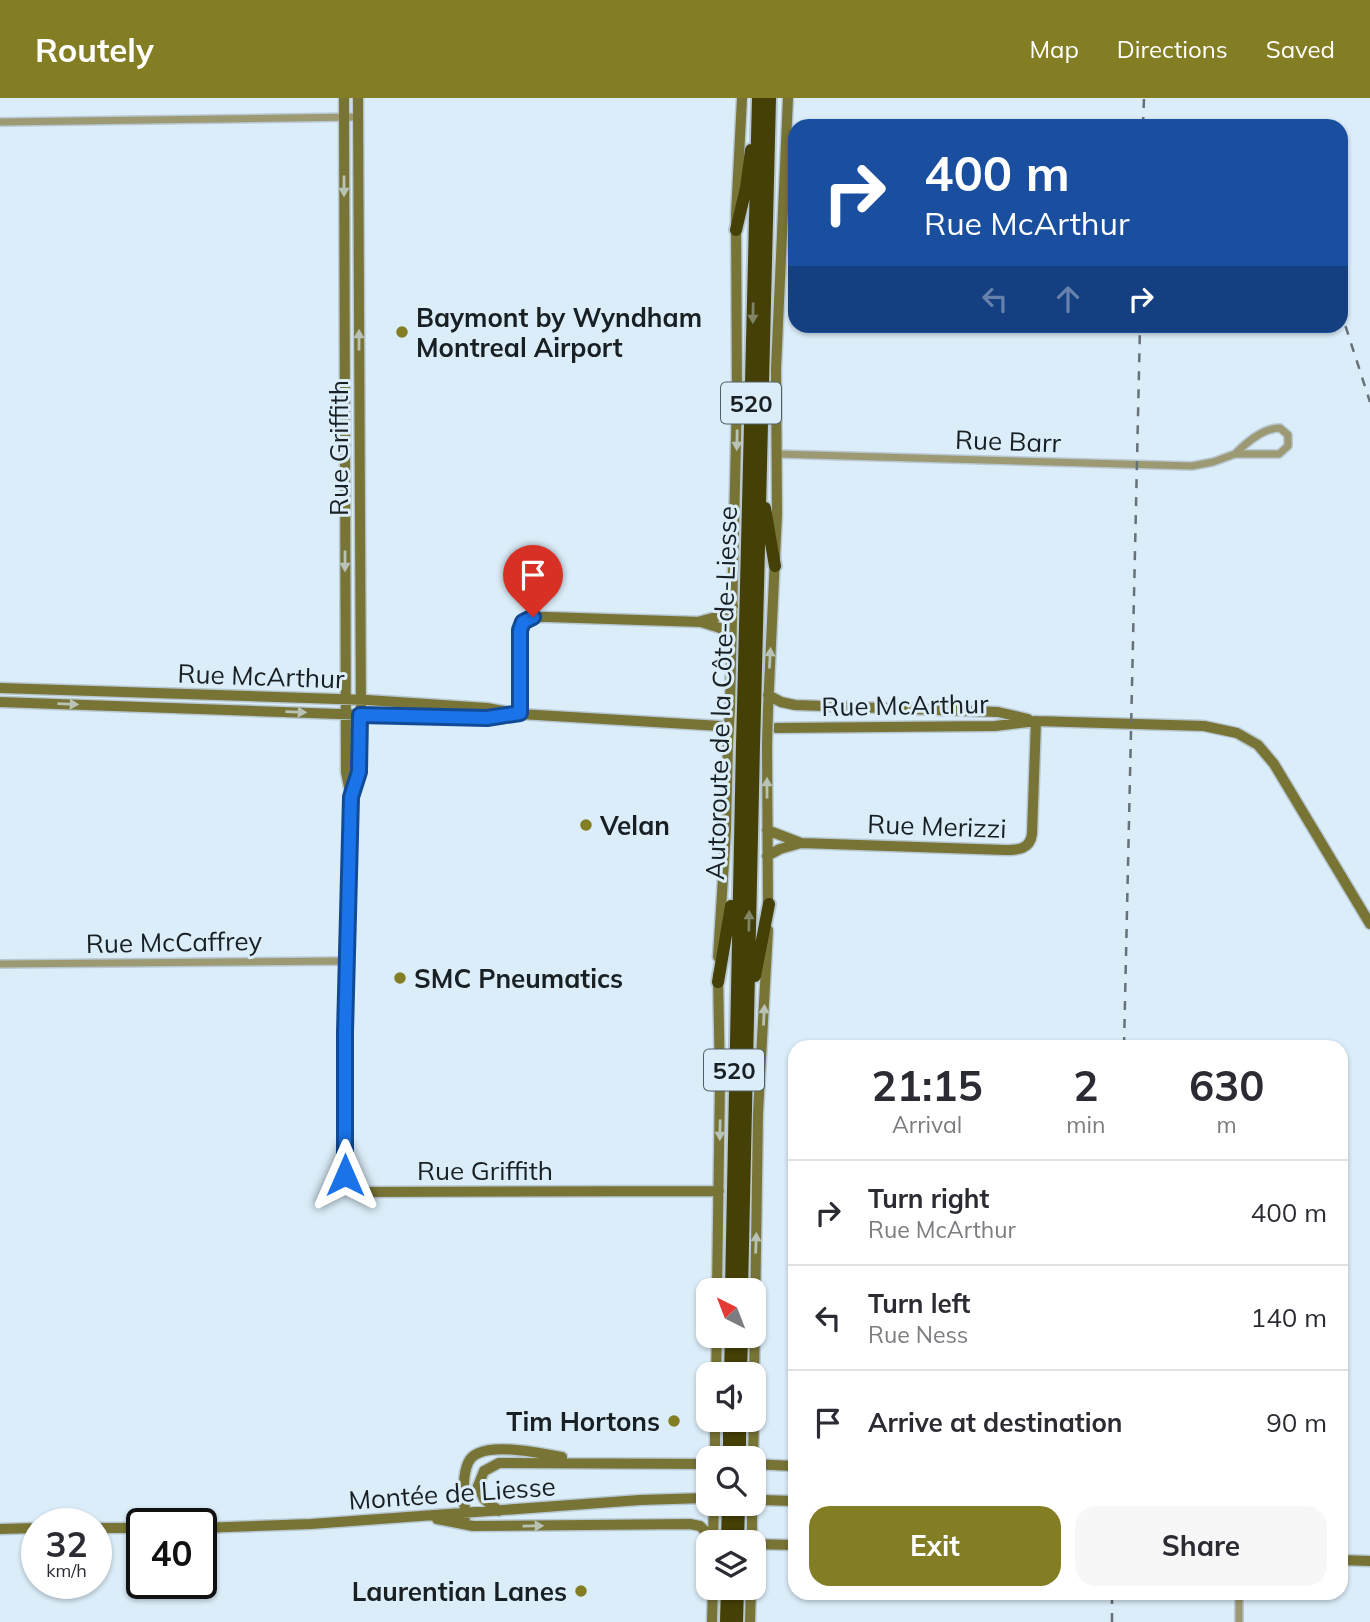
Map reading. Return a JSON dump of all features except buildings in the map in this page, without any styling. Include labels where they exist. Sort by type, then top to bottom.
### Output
[{"type":"highway","points":[[736,230],[765,98]]},
{"type":"highway","name":"Autoroute de la Côte-de-Liesse","points":[[742,1278],[760,482],[765,98]]},
{"type":"highway","name":"Autoroute de la Côte-de-Liesse","points":[[755,709],[765,98]]},
{"type":"highway","points":[[760,482],[775,566]]},
{"type":"highway","name":"Autoroute de la Côte-de-Liesse","points":[[731,1278],[739,850],[754,745]]},
{"type":"highway","points":[[718,982],[739,850]]},
{"type":"highway","points":[[746,1039],[759,948],[769,904]]},
{"type":"highway","points":[[726,1622],[727,1600]]},
{"type":"highway","points":[[737,1622],[738,1600]]},
{"type":"street","name":"Rue Griffith","points":[[344,98],[345,699],[346,772],[351,797],[349,961],[345,1032],[347,1184],[352,1189],[363,1192],[719,1191]]},
{"type":"street","name":"Rue Griffith","points":[[351,797],[359,772],[360,715],[358,98]]},
{"type":"street","points":[[717,1278],[719,925],[726,830],[733,606],[737,395],[736,230],[742,98]]},
{"type":"street","points":[[754,1362],[758,1113],[769,904],[767,830],[754,745],[755,709],[768,695],[775,566],[777,345],[788,98]]},
{"type":"street","points":[[0,121],[358,117]]},
{"type":"street","points":[[345,250],[358,250]]},
{"type":"street","points":[[345,309],[359,309]]},
{"type":"street","name":"Rue Barr","points":[[777,454],[1185,466],[1206,464],[1235,454],[1279,454],[1288,446],[1288,435],[1283,429],[1272,428],[1245,444],[1235,454]]},
{"type":"street","points":[[701,622],[716,617],[733,606]]},
{"type":"street","points":[[520,713],[520,630],[528,618],[701,622],[720,628],[731,636]]},
{"type":"street","name":"Rue McArthur","points":[[0,688],[345,699],[721,726]]},
{"type":"street","points":[[768,695],[795,705],[998,712],[1036,721],[1215,727],[1237,733],[1252,741],[1274,764],[1370,923]]},
{"type":"street","name":"Rue McArthur","points":[[0,702],[487,718],[520,713]]},
{"type":"street","name":"Rue McArthur","points":[[776,728],[996,726],[1036,721]]},
{"type":"street","name":"Rue Merizzi","points":[[767,856],[801,843],[1005,850],[1025,847],[1031,842],[1032,834],[1036,721]]},
{"type":"street","name":"Rue Merizzi","points":[[767,830],[801,843]]},
{"type":"street","name":"Rue McCaffrey","points":[[0,964],[349,961]]},
{"type":"street","points":[[465,1526],[466,1468],[470,1458],[480,1451],[526,1451],[593,1462]]},
{"type":"street","points":[[499,1511],[484,1499],[479,1490],[480,1477],[490,1466],[509,1462],[696,1464]]},
{"type":"street","points":[[766,1465],[788,1466]]},
{"type":"street","name":"Montée de Liesse","points":[[217,1528],[427,1517],[628,1500],[696,1501]]},
{"type":"street","points":[[766,1501],[788,1501]]},
{"type":"street","points":[[427,1517],[465,1526],[690,1524],[700,1526],[704,1530]]},
{"type":"street","points":[[0,1529],[21,1528]]},
{"type":"street","points":[[766,1544],[788,1545]]},
{"type":"street","points":[[1348,1560],[1370,1561]]},
{"type":"street","points":[[712,1600],[712,1622]]},
{"type":"street","points":[[750,1622],[751,1600]]},
{"type":"street","points":[[1239,1600],[1239,1622]]},
{"type":"railway","points":[[1143,119],[1144,98]]},
{"type":"railway","points":[[1124,1040],[1140,333]]},
{"type":"railway","points":[[1348,333],[1370,402]]},
{"type":"railway","points":[[1112,1600],[1112,1622]]},
{"type":"place","name":"Baymont by Wyndham Montreal Airport","points":[[402,332]]},
{"type":"place","name":"Velan","points":[[586,825]]},
{"type":"place","name":"SMC Pneumatics","points":[[400,978]]},
{"type":"place","name":"Tim Hortons","points":[[674,1421]]},
{"type":"place","name":"Laurentian Lanes","points":[[581,1591]]},
{"type":"route","points":[[345,1175],[345,1032],[349,976],[351,797],[359,772],[360,715],[487,718],[520,713],[520,630],[523,622],[533,617]]}]
